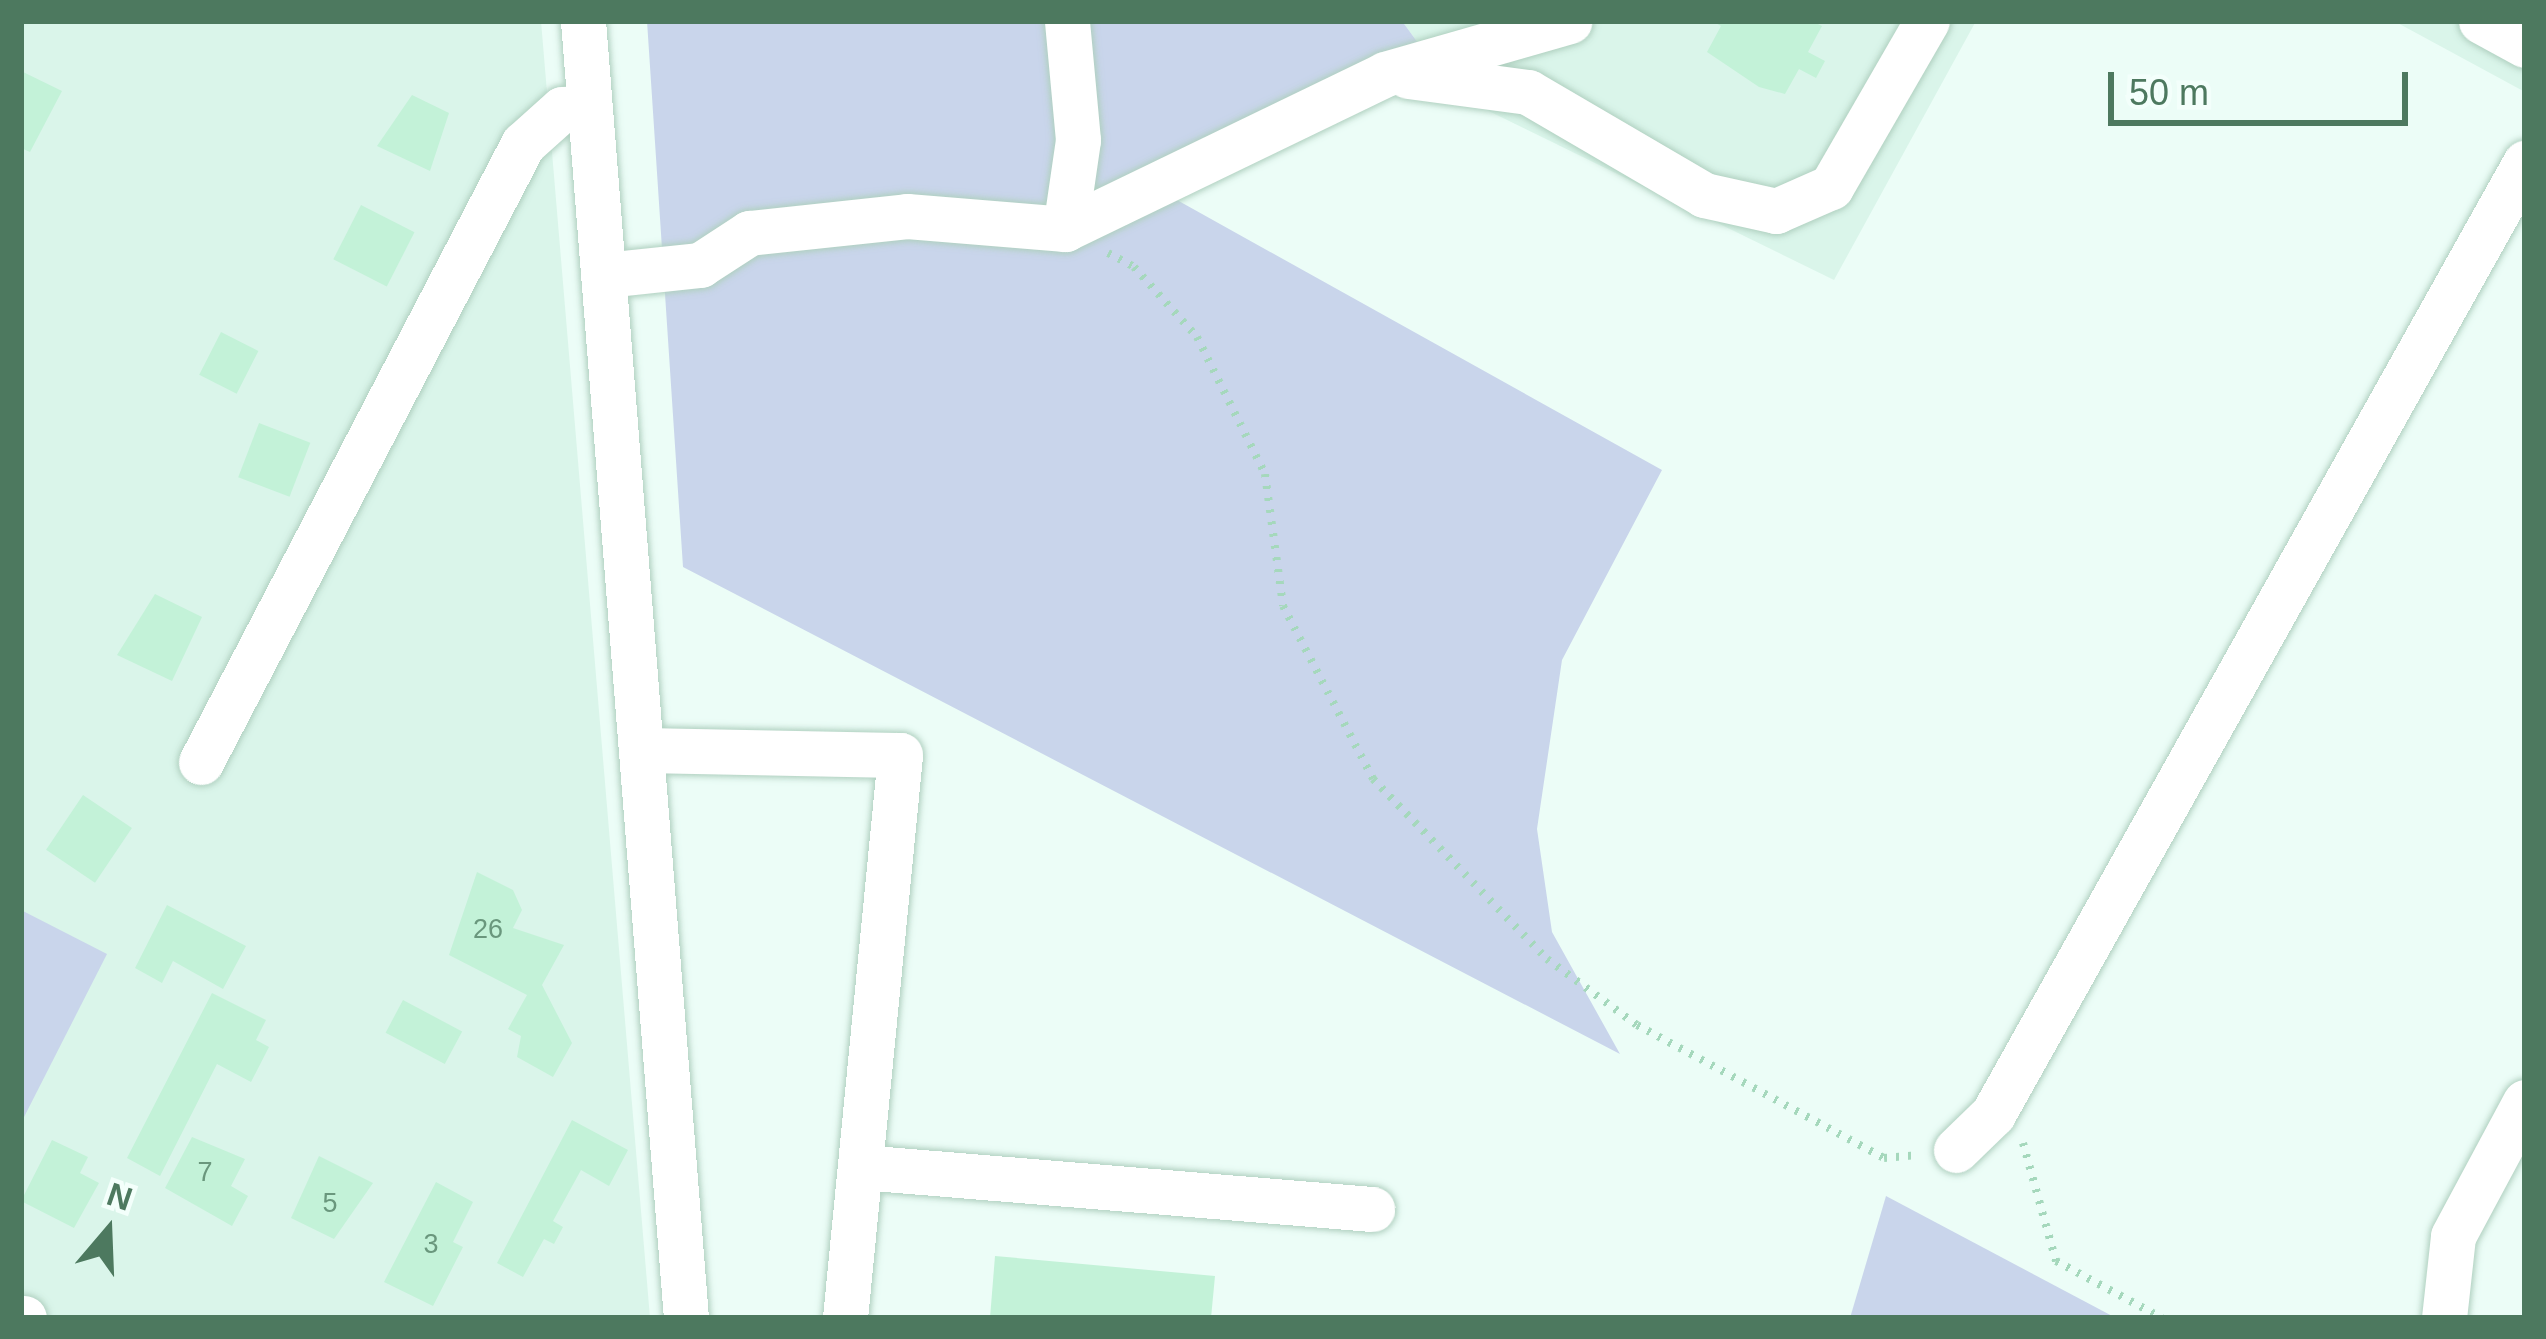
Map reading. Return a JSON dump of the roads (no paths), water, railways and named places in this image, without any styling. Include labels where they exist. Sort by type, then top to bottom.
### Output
[{"type":"street","points":[[584,21],[686,1318]]},
{"type":"street","points":[[1065,229],[1078,140],[1067,21]]},
{"type":"street","points":[[605,274],[700,266],[749,233],[907,217],[1065,229],[1385,74],[1570,21]]},
{"type":"street","points":[[1385,74],[1528,92],[1704,195],[1776,211],[1831,187],[1927,21]]},
{"type":"street","points":[[2481,21],[2525,45]]},
{"type":"street","points":[[201,762],[523,144],[562,109],[590,108]]},
{"type":"street","points":[[1956,1150],[1993,1114],[2525,163]]},
{"type":"street","points":[[641,750],[900,755],[844,1318]]},
{"type":"street","points":[[2444,1318],[2452,1236],[2525,1102]]},
{"type":"street","points":[[862,1167],[1372,1209]]}]
